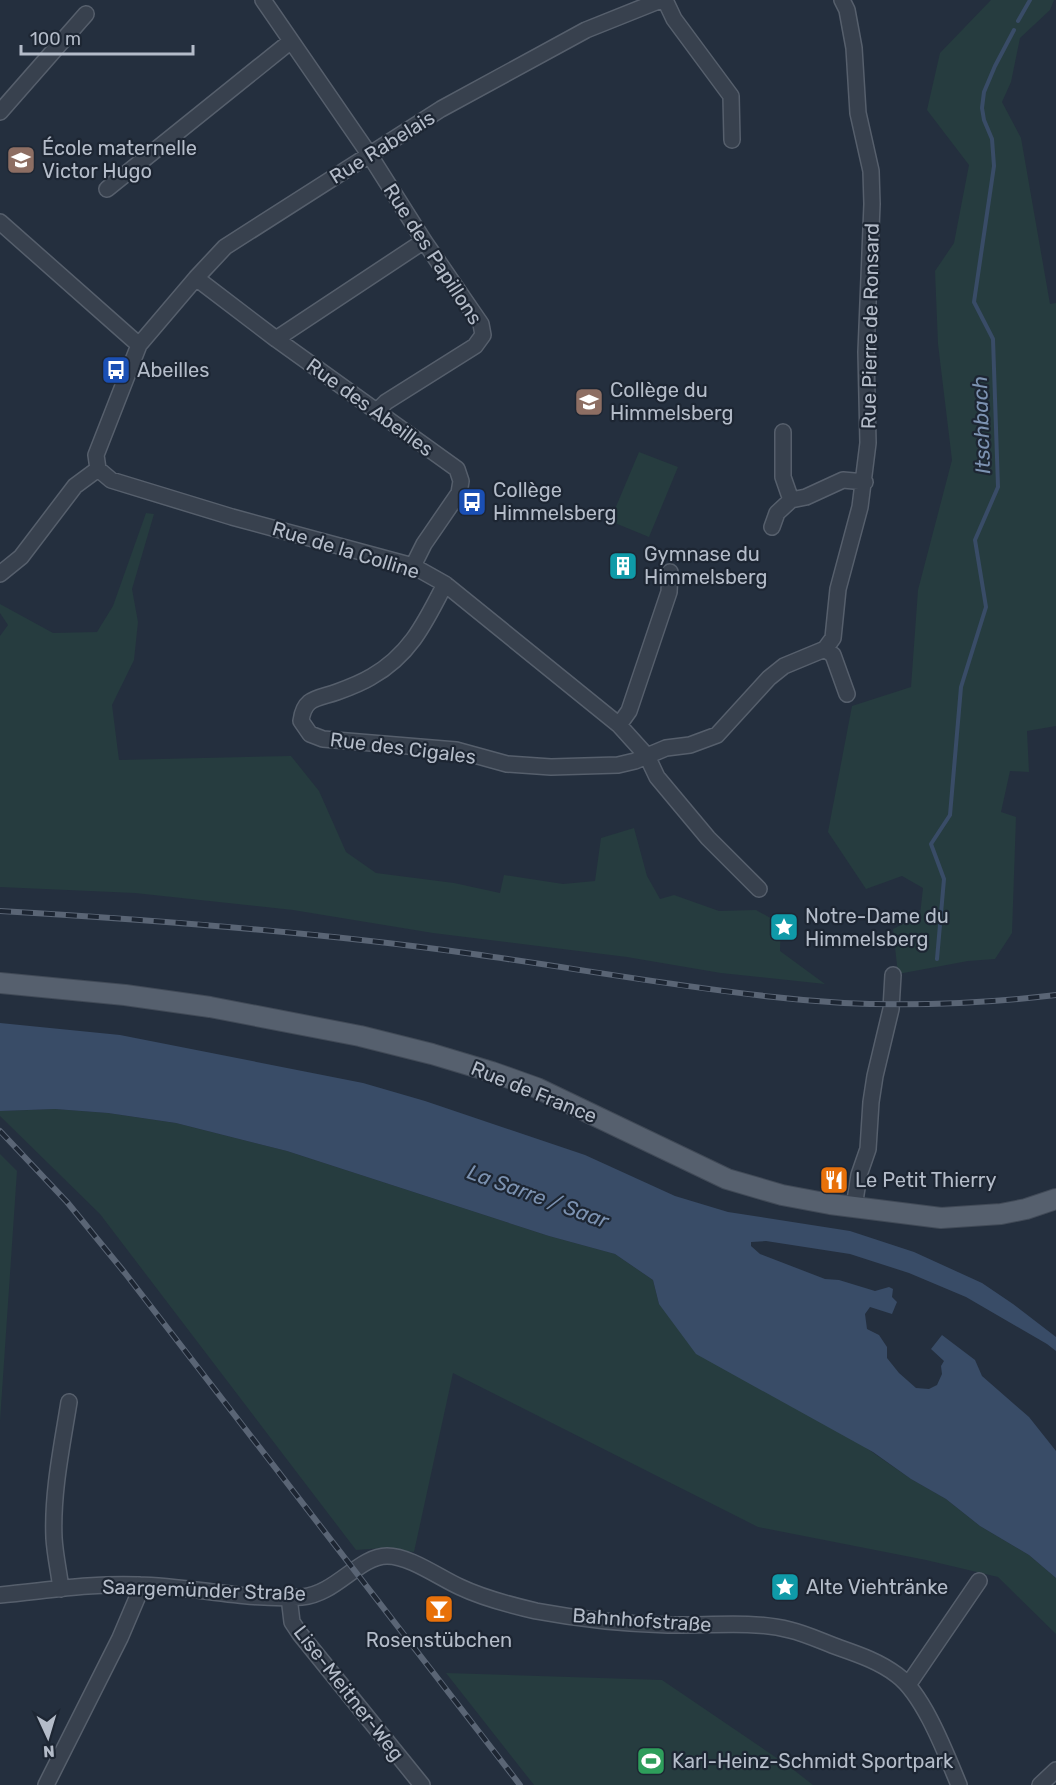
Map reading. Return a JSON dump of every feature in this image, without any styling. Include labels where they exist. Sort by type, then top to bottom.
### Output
[{"type":"main road","name":"Rue de France","points":[[0,983],[125,994],[210,1007],[360,1036],[462,1063],[516,1080],[555,1096],[737,1183],[782,1195],[941,1218],[1001,1214],[1055,1201]]},
{"type":"main road","points":[[0,993],[125,994]]},
{"type":"street","name":"Rue des Papillons","points":[[263,0],[369,154],[424,241],[481,324],[483,334],[475,346],[386,402],[378,411]]},
{"type":"street","points":[[663,0],[674,20],[730,96],[732,140]]},
{"type":"street","name":"Rue Rabelais","points":[[98,469],[96,455],[139,345],[225,247],[441,109],[586,30],[663,0]]},
{"type":"street","name":"Rue Pierre de Ronsard","points":[[825,649],[833,638],[838,589],[865,482],[868,443],[866,352],[871,171],[858,113],[855,48],[847,10],[842,0]]},
{"type":"street","points":[[0,112],[86,14]]},
{"type":"street","points":[[107,189],[291,41]]},
{"type":"street","points":[[0,222],[139,345]]},
{"type":"street","points":[[276,339],[424,241]]},
{"type":"street","name":"Rue des Abeilles","points":[[196,278],[276,339],[457,469],[462,481],[459,493],[424,544],[413,566]]},
{"type":"street","points":[[783,432],[783,477],[791,500]]},
{"type":"street","points":[[0,574],[21,557],[75,486],[98,469]]},
{"type":"street","name":"Rue de la Colline","points":[[98,469],[111,480],[232,517],[413,566],[445,585],[619,725],[648,756],[657,777],[708,838],[759,889]]},
{"type":"street","points":[[772,527],[777,513],[791,500],[806,497],[843,480],[865,482]]},
{"type":"street","points":[[619,725],[629,711],[669,592],[670,572]]},
{"type":"street","name":"Rue des Cigales","points":[[445,585],[417,637],[397,660],[370,678],[338,692],[312,699],[303,710],[301,721],[310,734],[323,739],[456,750],[507,764],[618,765],[648,756]]},
{"type":"street","points":[[648,756],[666,748],[690,745],[717,735],[769,678],[784,666],[825,649],[833,655],[847,694]]},
{"type":"street","points":[[854,1207],[859,1175],[867,1149],[875,1076],[891,1010],[893,975]]},
{"type":"street","points":[[61,1589],[54,1538],[60,1458],[69,1402]]},
{"type":"street","name":"Bahnhofstraße","points":[[373,1559],[384,1556],[406,1560],[464,1589],[526,1609],[556,1615],[668,1625],[755,1626],[790,1630],[863,1656],[884,1666],[908,1684],[925,1713],[959,1785]]},
{"type":"street","name":"Saargemünder Straße","points":[[0,1595],[139,1585],[260,1596],[303,1597],[321,1593],[373,1559]]},
{"type":"street","points":[[908,1684],[979,1581]]},
{"type":"street","points":[[46,1785],[120,1638],[138,1598],[139,1585]]},
{"type":"street","name":"Lise-Meitner-Weg","points":[[289,1597],[292,1622],[300,1634],[422,1785]]},
{"type":"street","points":[[1040,1785],[1056,1770]]},
{"type":"green space","points":[[991,0],[1054,0],[1050,10],[1020,38],[1011,82],[1002,102],[1021,138],[1050,304],[1056,303],[1056,726],[1027,731],[1029,772],[1010,771],[1001,812],[1016,817],[1012,933],[995,959],[968,961],[898,974],[893,929],[920,915],[923,888],[902,876],[866,889],[828,832],[852,706],[911,687],[918,590],[952,460],[938,344],[935,271],[954,243],[969,165],[927,110],[940,53]]},
{"type":"green space","points":[[639,452],[678,467],[649,537],[610,521]]},
{"type":"green space","points":[[146,513],[154,514],[132,589],[138,622],[134,660],[112,705],[119,760],[291,756],[319,791],[346,852],[376,873],[454,883],[500,893],[504,875],[563,884],[595,881],[601,838],[634,828],[647,876],[660,899],[674,895],[719,911],[756,910],[781,924],[780,951],[825,984],[721,973],[627,957],[433,933],[293,910],[135,893],[0,887],[0,636],[8,625],[0,613],[0,604],[53,633],[97,632],[113,606]]},
{"type":"green space","points":[[55,1109],[108,1113],[176,1123],[287,1151],[549,1236],[615,1254],[653,1280],[659,1304],[911,1479],[946,1499],[980,1526],[1029,1555],[1056,1578],[1056,1634],[998,1577],[926,1560],[758,1527],[453,1373],[414,1552],[384,1548],[356,1550],[100,1214],[0,1116],[0,1111]]},
{"type":"green space","points":[[0,1154],[17,1171],[0,1421]]},
{"type":"green space","points":[[446,1673],[662,1680],[813,1785],[534,1785]]},
{"type":"water","name":"La Sarre / Saar","points":[[0,1023],[120,1035],[363,1083],[425,1101],[585,1155],[675,1196],[728,1212],[850,1231],[914,1252],[982,1283],[1056,1337],[1056,1351],[966,1297],[909,1273],[850,1254],[766,1241],[751,1242],[751,1246],[760,1254],[825,1279],[839,1280],[875,1291],[889,1287],[893,1289],[892,1297],[897,1302],[892,1314],[870,1307],[865,1314],[867,1329],[879,1335],[887,1347],[887,1358],[899,1373],[916,1388],[929,1389],[937,1385],[944,1361],[931,1349],[942,1335],[975,1360],[982,1376],[1029,1417],[1056,1451],[1056,1578],[1029,1555],[980,1526],[946,1499],[911,1479],[873,1452],[696,1354],[659,1304],[653,1280],[615,1254],[549,1236],[287,1151],[176,1123],[108,1113],[55,1109],[0,1111]]},
{"type":"waterway","name":"Itschbach","points":[[1018,21],[1030,0]]},
{"type":"waterway","name":"Itschbach","points":[[937,959],[944,879],[931,844],[950,815],[961,687],[986,607],[975,540],[998,487],[993,339],[974,302],[994,166],[992,139],[982,108],[984,92],[1014,30]]},
{"type":"railway","points":[[0,911],[178,923],[355,939],[473,954],[698,988],[809,1001],[915,1004],[986,1002],[1056,995]]},
{"type":"railway","points":[[0,1131],[67,1202],[125,1273],[520,1785]]},
{"type":"place","name":"École maternelle Victor Hugo","points":[[21,160]]},
{"type":"place","name":"Abeilles","points":[[116,370]]},
{"type":"place","name":"Collège du Himmelsberg","points":[[589,402]]},
{"type":"place","name":"Collège Himmelsberg","points":[[472,502]]},
{"type":"place","name":"Gymnase du Himmelsberg","points":[[623,566]]},
{"type":"place","name":"Notre-Dame du Himmelsberg","points":[[784,927]]},
{"type":"place","name":"Le Petit Thierry","points":[[834,1180]]},
{"type":"place","name":"Alte Viehtränke","points":[[785,1587]]},
{"type":"place","name":"Rosenstübchen","points":[[439,1609]]},
{"type":"place","name":"Karl-Heinz-Schmidt Sportpark","points":[[651,1761]]}]
